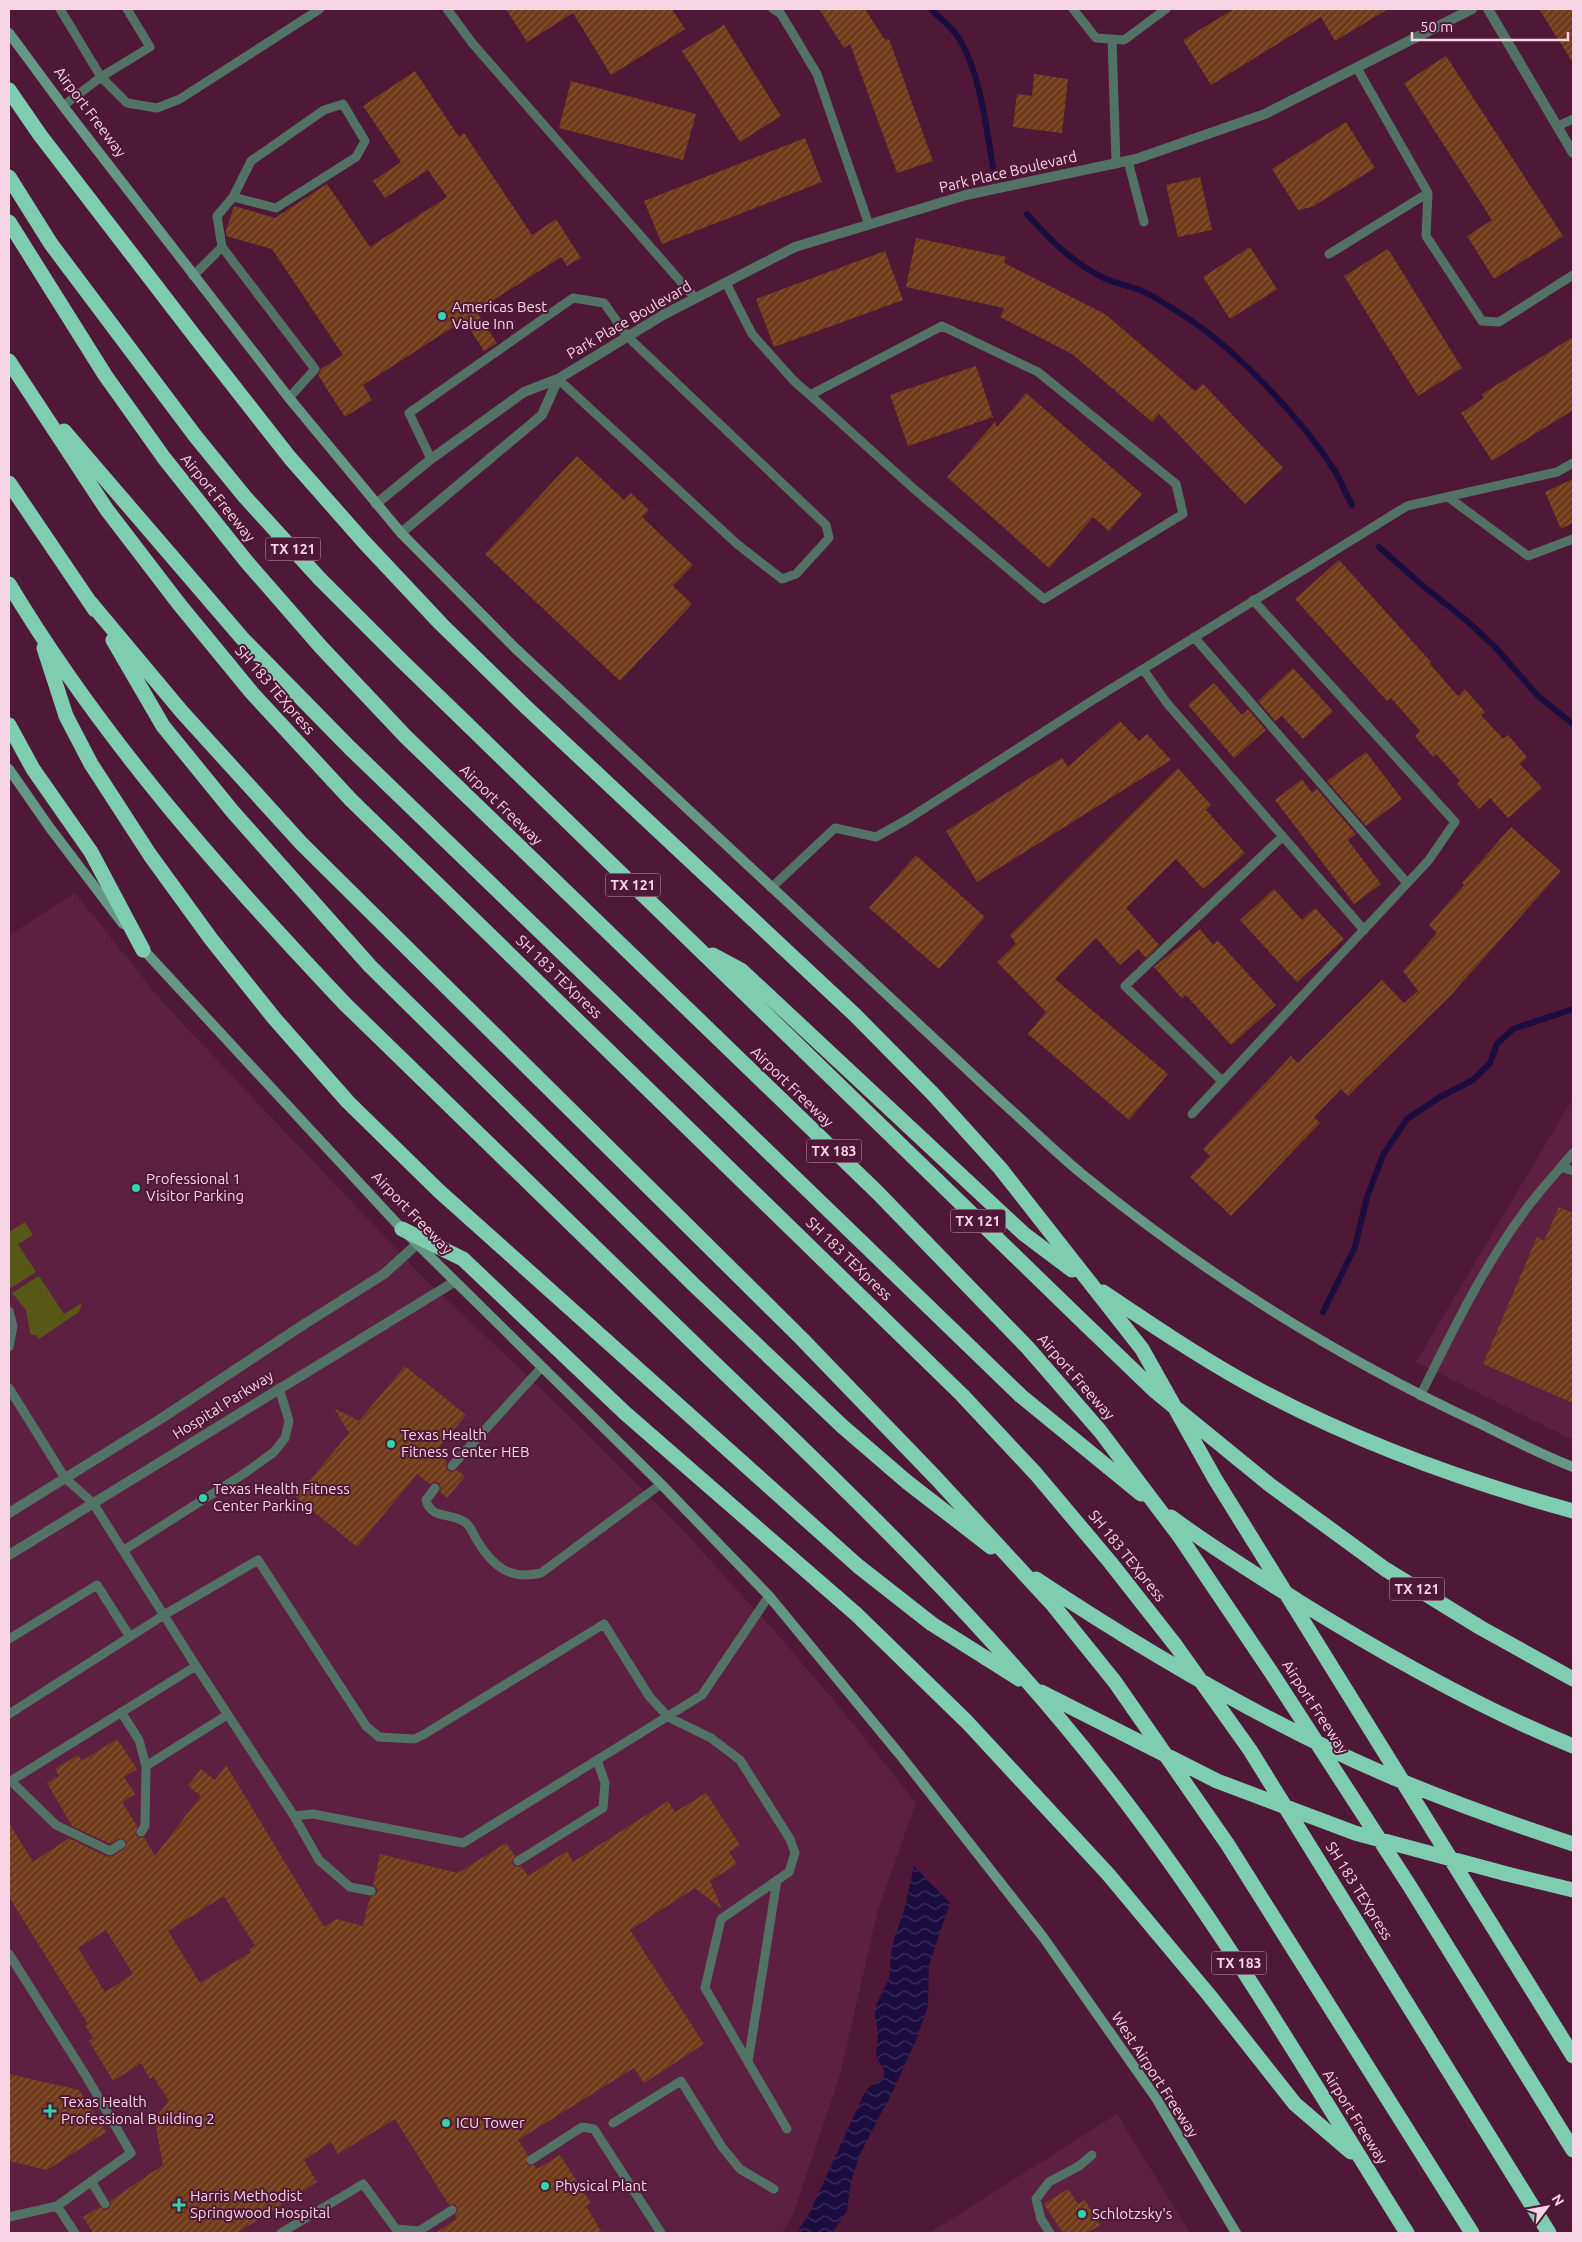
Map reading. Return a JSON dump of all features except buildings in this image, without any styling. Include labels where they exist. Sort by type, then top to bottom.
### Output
[{"type":"highway","points":[[9,90],[46,143],[202,346],[290,458],[364,542],[441,624],[526,707],[855,1015],[933,1094],[1000,1168],[1142,1349],[1220,1487],[1573,2056]]},
{"type":"highway","name":"TX 121","points":[[9,177],[51,244],[196,437],[245,497],[320,579],[399,658],[1149,1385],[1270,1485],[1385,1569],[1481,1628],[1573,1679]]},
{"type":"highway","name":"Airport Freeway","points":[[9,222],[105,374],[164,458],[246,561],[320,646],[414,744],[885,1200],[1028,1348],[1100,1431],[1180,1538],[1271,1672],[1409,1886],[1573,2150]]},
{"type":"highway","points":[[9,360],[26,389],[124,498],[242,638],[296,695],[1022,1396],[1114,1473],[1189,1531],[1352,1635],[1452,1689],[1573,1746]]},
{"type":"highway","name":"SH 183 TEXpress","points":[[26,389],[107,510],[179,604],[252,693],[351,800],[949,1382],[1036,1474],[1110,1562],[1176,1646],[1250,1750],[1549,2233]]},
{"type":"highway","points":[[9,483],[90,602],[163,726],[233,812],[363,959],[694,1285],[842,1426],[907,1482],[975,1536],[1122,1635],[1270,1719],[1332,1750],[1459,1803],[1573,1844]]},
{"type":"highway","name":"Airport Freeway","points":[[9,584],[39,635],[120,746],[185,829],[297,954],[352,1012],[920,1563],[1048,1706],[1104,1774],[1170,1861],[1246,1973],[1407,2233]]},
{"type":"highway","points":[[90,602],[182,712],[301,843],[801,1338],[936,1478],[1053,1605],[1115,1682],[1228,1845],[1472,2233]]},
{"type":"highway","points":[[39,635],[66,716],[91,764],[150,855],[211,939],[274,1018],[348,1102],[439,1191],[858,1566],[932,1624],[995,1665],[1056,1700],[1218,1781],[1354,1832],[1573,1890]]},
{"type":"highway","points":[[9,725],[33,769],[92,852],[143,950]]},
{"type":"highway","points":[[696,946],[741,970],[1024,1234],[1161,1332],[1244,1381],[1326,1422],[1403,1455],[1501,1491],[1573,1511]]},
{"type":"highway","points":[[402,1229],[463,1259],[625,1413],[856,1614],[967,1722],[1108,1874],[1209,1995],[1295,2104],[1362,2161]]},
{"type":"main road","name":"Airport Freeway","points":[[9,33],[63,106],[289,398],[401,533],[514,647],[771,888],[1082,1174],[1167,1239],[1258,1302],[1357,1362],[1420,1396],[1573,1467]]},
{"type":"main road","name":"Airport Freeway","points":[[9,769],[50,828],[143,950],[402,1229],[661,1484],[769,1596],[901,1756],[1043,1937]]},
{"type":"main road","name":"West Airport Freeway","points":[[1043,1937],[1156,2098],[1236,2233]]},
{"type":"street","name":"Park Place Boulevard","points":[[376,504],[431,459],[524,392],[558,379],[663,315],[795,247],[966,195],[1128,160],[1265,114],[1472,9]]},
{"type":"street","points":[[1488,9],[1573,153]]},
{"type":"street","name":"Park Place Boulevard","points":[[401,533],[542,415],[558,379]]},
{"type":"street","name":"Hospital Parkway","points":[[9,1512],[162,1418],[384,1274],[417,1244]]},
{"type":"street","name":"Hospital Parkway","points":[[9,1555],[454,1282]]},
{"type":"lane","points":[[60,9],[101,77],[127,103],[157,108],[180,100],[320,9]]},
{"type":"lane","points":[[63,106],[101,77],[150,47],[127,9]]},
{"type":"lane","points":[[447,9],[473,44],[695,298]]},
{"type":"lane","points":[[773,9],[782,14],[817,74],[869,225]]},
{"type":"lane","points":[[1073,9],[1096,38],[1124,40],[1166,9]]},
{"type":"lane","points":[[1112,39],[1116,163]]},
{"type":"lane","points":[[1357,68],[1428,193],[1426,236],[1482,321],[1498,322],[1573,275]]},
{"type":"lane","points":[[233,197],[276,208],[356,157],[365,140],[343,104],[324,110],[251,161],[233,197],[217,216],[222,248],[315,369],[289,398]]},
{"type":"lane","points":[[1558,126],[1573,119]]},
{"type":"lane","points":[[1128,160],[1144,222]]},
{"type":"lane","points":[[1329,254],[1428,193]]},
{"type":"lane","points":[[194,276],[222,248]]},
{"type":"lane","points":[[726,283],[752,334],[794,380],[810,395],[914,489],[1044,599],[1183,514],[1176,484],[1038,372],[942,326],[810,395]]},
{"type":"lane","points":[[431,459],[409,412],[573,298],[604,302],[628,337],[826,525],[829,538],[796,574],[782,580],[737,544],[558,379]]},
{"type":"lane","points":[[771,888],[835,828],[876,836],[908,819],[1194,637],[1407,506],[1557,472],[1573,463]]},
{"type":"lane","points":[[1448,497],[1528,556],[1573,539]]},
{"type":"lane","points":[[1192,1114],[1428,861],[1455,822],[1253,600]]},
{"type":"lane","points":[[1194,637],[1407,883]]},
{"type":"lane","points":[[1143,669],[1166,702],[1364,930]]},
{"type":"lane","points":[[1222,1081],[1124,986],[1283,836]]},
{"type":"lane","points":[[1420,1396],[1472,1292],[1492,1259],[1524,1211],[1573,1153]]},
{"type":"lane","points":[[1562,1166],[1573,1171]]},
{"type":"lane","points":[[9,1311],[13,1326],[9,1347]]},
{"type":"lane","points":[[452,1466],[542,1367]]},
{"type":"lane","points":[[9,1388],[64,1478],[93,1503],[124,1550],[227,1716],[294,1816],[319,1860],[350,1887],[371,1891]]},
{"type":"lane","points":[[124,1550],[245,1473],[274,1452],[285,1438],[288,1421],[279,1388]]},
{"type":"lane","points":[[435,1488],[426,1500],[428,1508],[434,1513],[463,1521],[470,1527],[487,1557],[512,1574],[525,1576],[541,1573],[661,1484]]},
{"type":"lane","points":[[9,1714],[164,1615],[258,1560],[366,1726],[379,1737],[414,1739],[424,1735],[604,1624],[649,1696],[668,1717],[711,1738],[740,1760],[790,1839],[795,1853],[789,1872],[721,1919],[705,1988],[787,2129]]},
{"type":"lane","points":[[9,1639],[97,1585],[130,1637]]},
{"type":"lane","points":[[294,1816],[313,1814],[463,1843],[702,1695],[769,1596]]},
{"type":"lane","points":[[121,1844],[110,1851],[56,1825],[10,1781],[196,1666]]},
{"type":"lane","points":[[121,1712],[139,1740],[146,1766],[145,1826],[141,1832]]},
{"type":"lane","points":[[146,1766],[227,1716]]},
{"type":"lane","points":[[518,1861],[603,1808],[606,1783],[597,1760]]},
{"type":"lane","points":[[748,2062],[777,1880]]},
{"type":"lane","points":[[9,1954],[12,1966],[86,2076],[130,2153],[57,2206],[9,2217]]},
{"type":"lane","points":[[613,2123],[681,2081],[722,2147],[740,2169],[774,2189]]},
{"type":"lane","points":[[531,2160],[582,2128],[594,2129],[661,2233]]},
{"type":"lane","points":[[1050,2233],[1041,2219],[1036,2199],[1049,2182],[1079,2166],[1092,2155]]},
{"type":"lane","points":[[91,2181],[105,2204]]},
{"type":"lane","points":[[281,2233],[363,2184],[396,2229],[419,2230],[452,2210]]},
{"type":"lane","points":[[57,2206],[75,2233]]},
{"type":"shaded area","points":[[75,893],[164,1004],[421,1275],[558,1405],[680,1527],[786,1644],[851,1721],[916,1803],[878,1910],[840,2075],[793,2215],[782,2233],[9,2233],[9,935]]},
{"type":"shaded area","points":[[1573,1098],[1573,1440],[1416,1362]]},
{"type":"shaded area","points":[[25,1222],[33,1235],[18,1244],[36,1272],[9,1289],[9,1232]]},
{"type":"shaded area","points":[[39,1276],[64,1314],[82,1303],[79,1312],[39,1339],[36,1335],[30,1333],[26,1310],[12,1293]]},
{"type":"shaded area","points":[[1117,2114],[1190,2233],[929,2233],[931,2232]]},
{"type":"water","points":[[914,1866],[950,1903],[929,1965],[928,2006],[916,2040],[894,2089],[859,2156],[851,2182],[847,2211],[832,2233],[797,2233],[811,2210],[863,2096],[867,2089],[884,2077],[884,2071],[876,2056],[878,2034],[875,2014],[877,2003],[889,1978],[892,1946],[905,1907]]},
{"type":"waterway","points":[[931,9],[958,37],[972,66],[985,117],[993,167]]},
{"type":"waterway","points":[[1027,214],[1054,242],[1083,266],[1106,279],[1151,295],[1199,326],[1221,343],[1264,384],[1303,428],[1335,471],[1352,505]]},
{"type":"waterway","points":[[1379,547],[1423,586],[1466,620],[1495,647],[1538,696],[1573,724]]},
{"type":"waterway","points":[[1323,1312],[1355,1247],[1367,1197],[1383,1155],[1407,1119],[1440,1097],[1473,1080],[1490,1063],[1497,1044],[1513,1029],[1573,1009]]},
{"type":"place","name":"Americas Best Value Inn","points":[[442,316]]},
{"type":"place","name":"Professional 1 Visitor Parking","points":[[136,1188]]},
{"type":"place","name":"Texas Health Fitness Center HEB","points":[[391,1444]]},
{"type":"place","name":"Texas Health Fitness Center Parking","points":[[203,1498]]},
{"type":"place","name":"Texas Health Professional Building 2","points":[[50,2111]]},
{"type":"place","name":"ICU Tower","points":[[446,2123]]},
{"type":"place","name":"Physical Plant","points":[[545,2186]]},
{"type":"place","name":"Harris Methodist Springwood Hospital","points":[[179,2205]]},
{"type":"place","name":"Schlotzsky's","points":[[1082,2214]]}]
